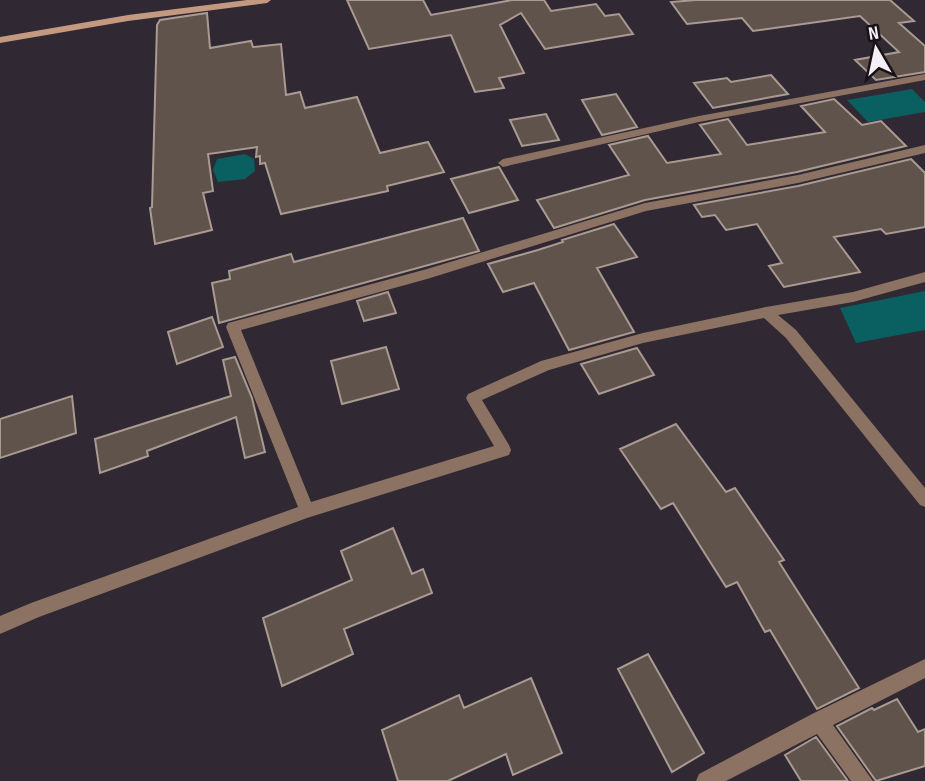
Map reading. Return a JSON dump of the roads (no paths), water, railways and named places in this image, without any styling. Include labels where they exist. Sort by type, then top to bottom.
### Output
[{"type":"street","points":[[0,40],[128,18],[267,0]]},
{"type":"street","points":[[503,163],[699,119],[925,77]]},
{"type":"street","points":[[307,511],[233,327],[427,274],[645,207],[798,179],[925,149]]},
{"type":"street","points":[[0,625],[37,609],[307,511],[504,450],[473,398],[546,365],[643,338],[853,297],[925,277]]},
{"type":"street","points":[[766,312],[790,334],[925,500]]},
{"type":"street","points":[[706,781],[925,668]]},
{"type":"street","points":[[820,721],[863,781]]},
{"type":"water","points":[[912,89],[925,102],[925,112],[868,122],[847,100]]},
{"type":"water","points":[[245,154],[254,159],[255,171],[245,179],[218,182],[213,170],[217,159]]},
{"type":"water","points":[[925,291],[925,330],[856,343],[840,308]]}]
